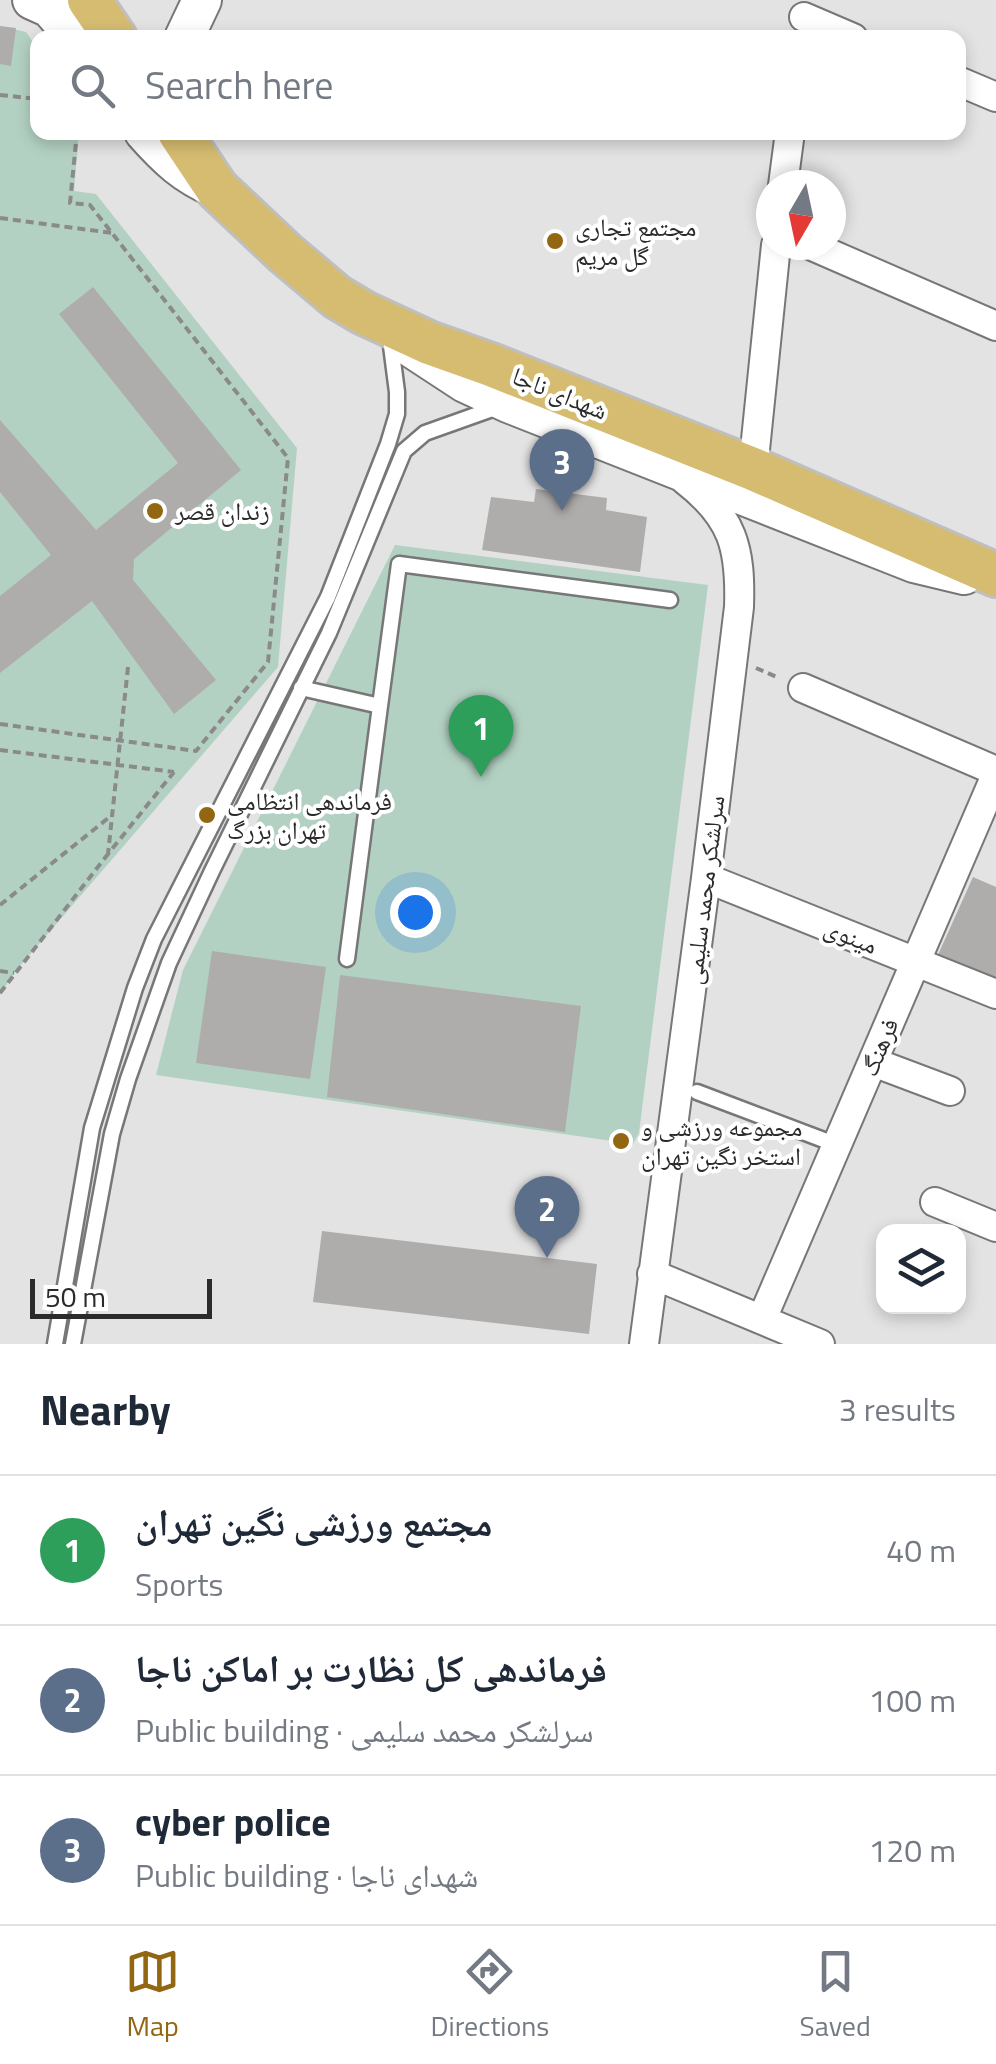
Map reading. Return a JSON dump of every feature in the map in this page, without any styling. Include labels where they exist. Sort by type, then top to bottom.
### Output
[{"type":"main road","points":[[32,0],[50,8],[69,30]]},
{"type":"main road","points":[[89,0],[110,30]]},
{"type":"main road","points":[[188,30],[202,0]]},
{"type":"main road","points":[[152,140],[176,165],[217,188]]},
{"type":"main road","name":"شهدای ناجا","points":[[184,140],[217,188],[285,253],[337,297],[377,323],[753,469],[996,575]]},
{"type":"main road","points":[[207,140],[217,188]]},
{"type":"main road","points":[[377,323],[465,383],[508,403],[914,563],[996,582]]},
{"type":"street","points":[[804,18],[834,30]]},
{"type":"street","points":[[966,84],[996,97]]},
{"type":"street","points":[[785,170],[789,140]]},
{"type":"street","points":[[753,469],[774,260]]},
{"type":"street","points":[[844,260],[996,326]]},
{"type":"street","name":"سرلشکر محمد سلیمی","points":[[644,1344],[706,878],[740,583],[724,518],[706,497],[664,464]]},
{"type":"street","points":[[803,688],[996,773]]},
{"type":"street","name":"فرهنگ","points":[[762,1320],[916,962],[990,808],[996,773]]},
{"type":"street","name":"مینوی","points":[[706,878],[996,994]]},
{"type":"street","points":[[873,1062],[950,1091]]},
{"type":"street","points":[[935,1202],[996,1227]]},
{"type":"street","points":[[652,1274],[820,1344]]},
{"type":"lane","points":[[55,1344],[92,1128],[136,988],[154,940],[328,597],[396,414],[398,392],[377,323]]},
{"type":"lane","points":[[72,1344],[112,1134],[169,964],[328,633],[404,451],[425,433],[508,403]]},
{"type":"lane","points":[[348,959],[399,564],[670,600]]},
{"type":"lane","points":[[301,688],[380,706]]},
{"type":"lane","points":[[697,1092],[837,1145]]},
{"type":"path","points":[[0,94],[30,98]]},
{"type":"path","points":[[0,724],[196,751],[268,662],[288,458],[90,205],[70,203],[76,140]]},
{"type":"path","points":[[0,218],[112,234]]},
{"type":"path","points":[[733,658],[803,688]]},
{"type":"path","points":[[108,854],[128,666]]},
{"type":"path","points":[[0,750],[174,772],[0,993]]},
{"type":"path","points":[[0,905],[112,815]]},
{"type":"path","points":[[0,971],[14,973]]},
{"type":"green space","points":[[0,26],[26,32],[30,38],[30,140],[78,140],[74,191],[96,194],[297,448],[278,667],[14,973],[0,995]]},
{"type":"green space","points":[[395,545],[708,585],[639,1133],[633,1144],[156,1075],[183,970]]},
{"type":"building","points":[[0,26],[16,28],[11,66],[0,64]]},
{"type":"building","name":"زندان قصر","points":[[93,287],[241,470],[134,559],[133,580],[216,680],[174,714],[92,601],[0,673],[0,596],[51,555],[0,492],[0,420],[96,530],[178,463],[59,314]]},
{"type":"building","points":[[536,489],[607,498],[606,510],[647,517],[640,572],[482,550],[491,497],[534,502]]},
{"type":"building","points":[[973,877],[996,887],[996,982],[937,957]]},
{"type":"building","points":[[212,951],[326,967],[310,1079],[196,1063]]},
{"type":"building","points":[[340,975],[581,1006],[565,1132],[327,1097]]},
{"type":"building","points":[[322,1231],[597,1264],[589,1334],[313,1302]]},
{"type":"place","name":"مجتمع تجاری گل مریم","points":[[555,241]]},
{"type":"place","name":"زندان قصر","points":[[155,511]]},
{"type":"place","name":"cyber police","points":[[562,511]]},
{"type":"place","name":"مجتمع ورزشی نگین تهران","points":[[481,777]]},
{"type":"place","name":"فرماندهی انتظامی تهران بزرگ","points":[[207,815]]},
{"type":"place","name":"مجموعه ورزشی و استخر نگین تهران","points":[[621,1141]]},
{"type":"place","name":"فرماندهی کل نظارت بر اماکن ناجا","points":[[547,1258]]}]
